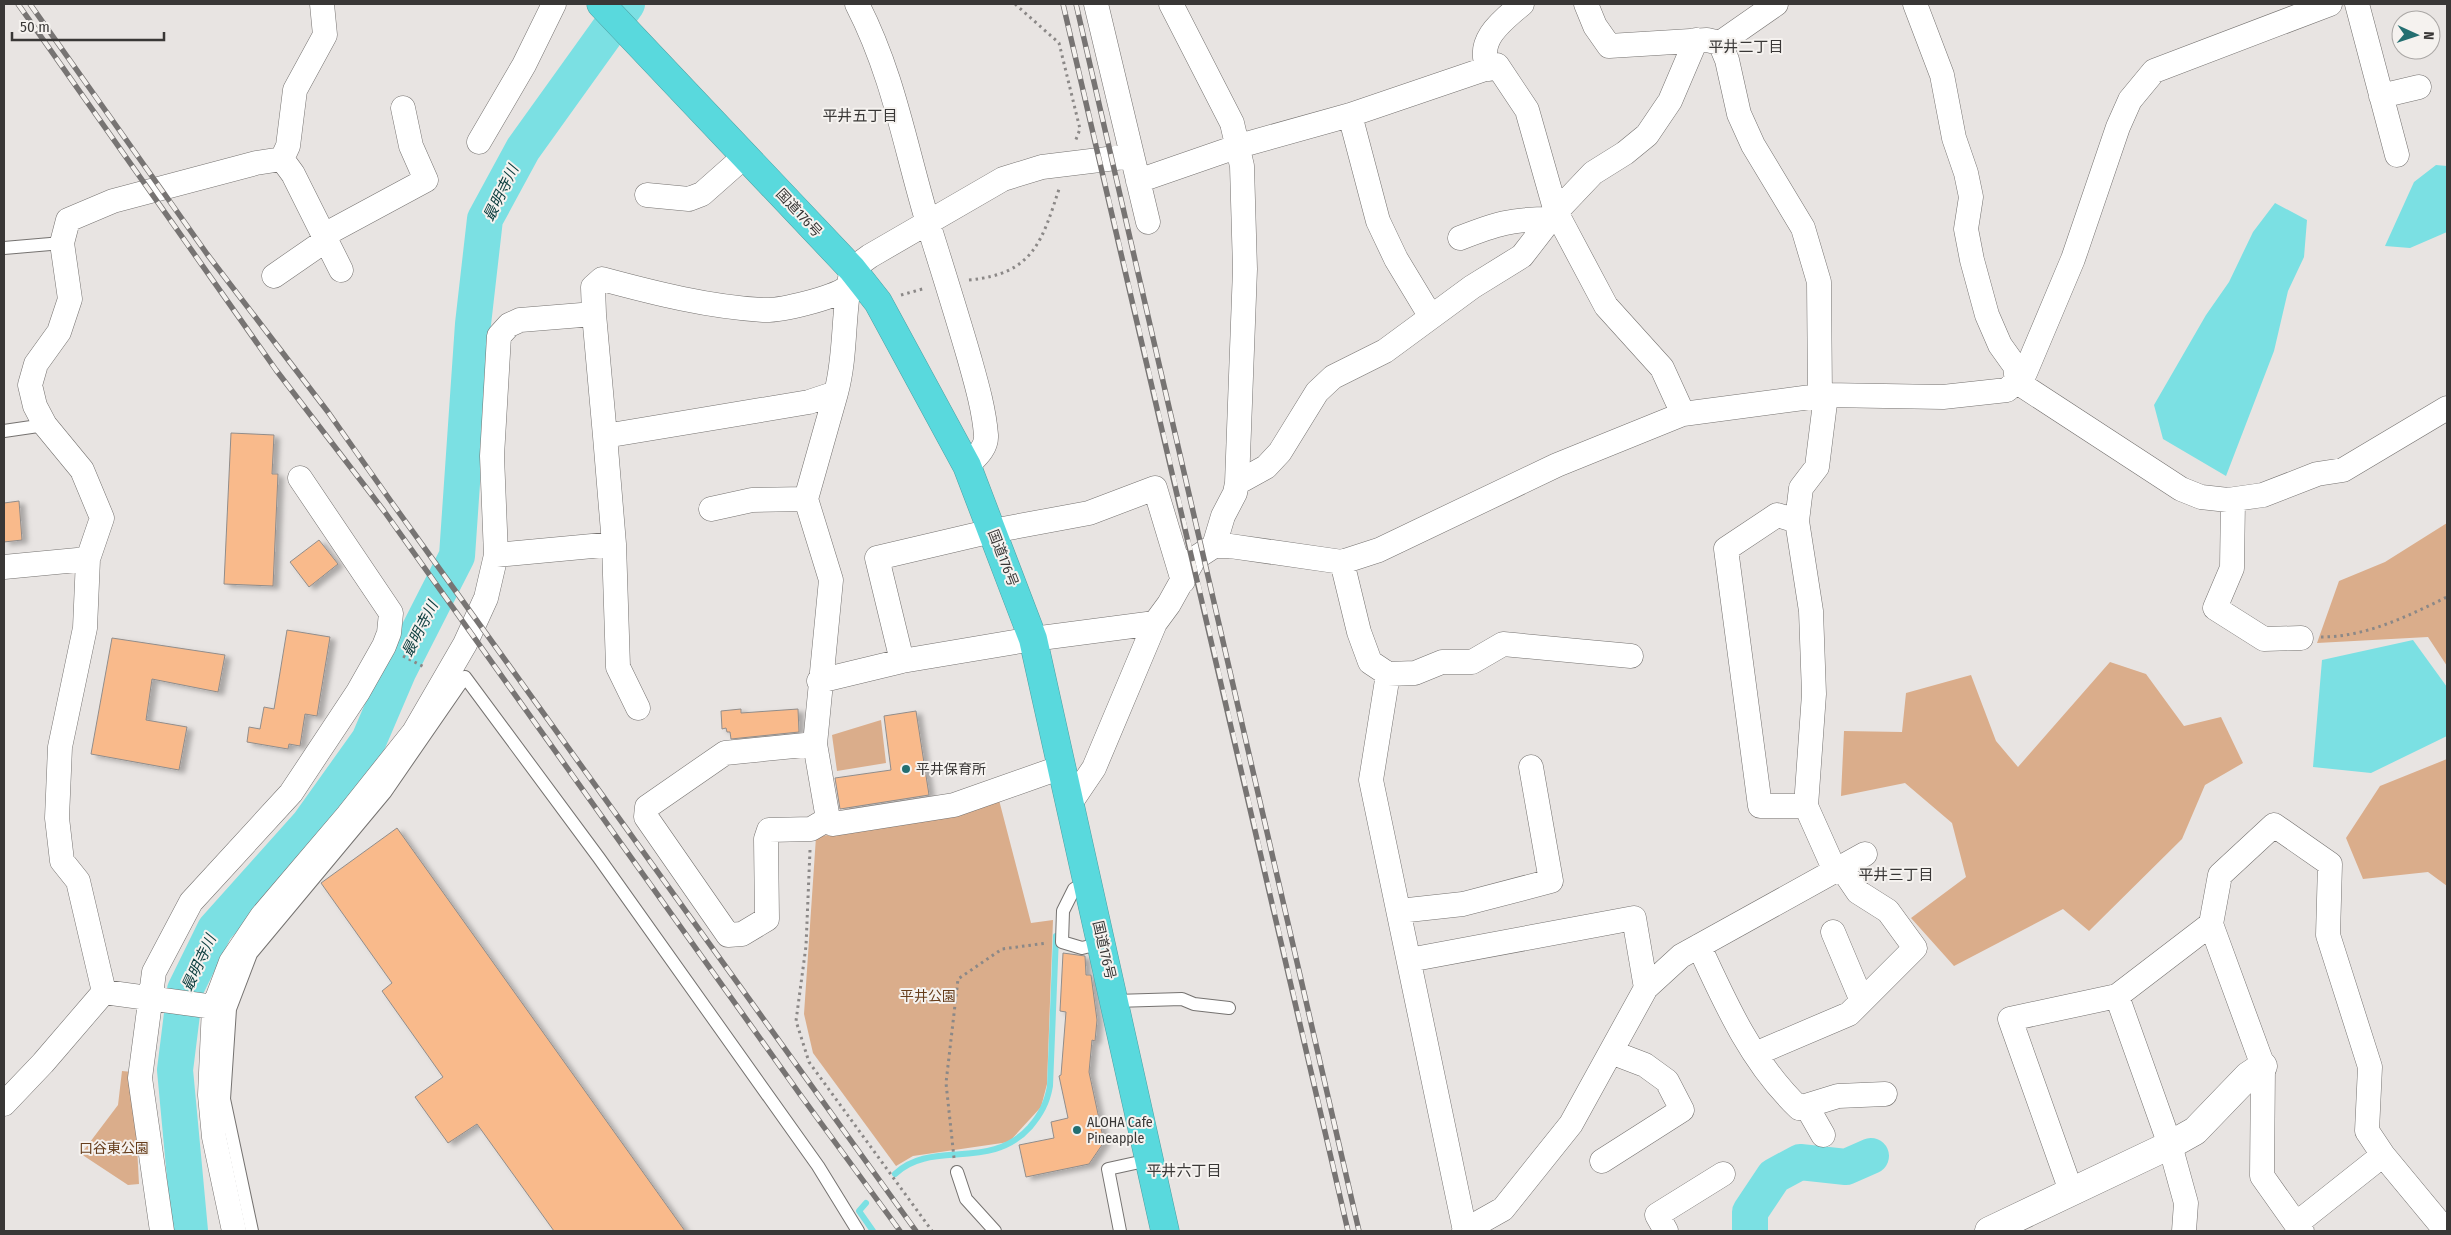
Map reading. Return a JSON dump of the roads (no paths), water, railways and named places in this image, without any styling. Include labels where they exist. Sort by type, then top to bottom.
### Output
[{"type":"highway","name":"国道176号","points":[[603,6],[745,156],[850,278],[878,302],[967,466],[1033,639],[1071,802],[1165,1231]]},
{"type":"street","points":[[282,159],[288,146],[295,90],[325,35],[322,4]]},
{"type":"street","points":[[479,142],[524,65],[554,4]]},
{"type":"street","points":[[857,4],[892,87],[928,222],[948,282],[976,382],[986,436],[982,450],[967,466]]},
{"type":"street","points":[[1096,4],[1148,222]]},
{"type":"street","points":[[1171,4],[1232,123],[1242,166],[1245,269],[1237,483],[1235,493],[1223,516],[1214,546]]},
{"type":"street","points":[[1489,69],[1484,60],[1485,44],[1500,22],[1522,4]]},
{"type":"street","points":[[1586,4],[1595,26],[1609,46],[1696,40],[1720,43],[1776,4]]},
{"type":"street","points":[[1915,4],[1942,75],[1954,138],[1966,173],[1970,197],[1966,229],[1975,270],[1988,315],[2000,345],[2015,366],[2016,382]]},
{"type":"street","points":[[1071,802],[1094,768],[1155,623],[1183,581],[1194,559],[1214,546],[1230,546],[1342,562],[1379,550],[1557,466],[1683,414],[1823,396],[1943,397],[2007,390],[2025,373],[2069,268],[2118,127],[2130,100],[2139,87],[2154,71],[2330,4]]},
{"type":"street","points":[[2356,4],[2397,155]]},
{"type":"street","points":[[1237,483],[1266,467],[1280,452],[1317,392],[1333,377],[1385,351],[1431,317],[1522,256],[1554,215],[1594,173],[1647,136],[1670,101],[1696,40]]},
{"type":"street","points":[[1720,43],[1727,60],[1738,114],[1752,145],[1803,228],[1819,282],[1823,396],[1817,467],[1801,488],[1797,522],[1811,611],[1814,694],[1806,806],[1838,869],[1858,892],[1888,911],[1914,948],[1849,1014],[1756,1054]]},
{"type":"street","points":[[1138,181],[1238,146],[1350,115],[1497,65],[1527,110],[1554,215],[1606,306],[1662,368],[1683,414]]},
{"type":"street","points":[[2381,96],[2419,87]]},
{"type":"street","points":[[274,276],[325,238],[426,180],[411,146],[403,108]]},
{"type":"street","points":[[1350,115],[1378,221],[1396,259],[1431,317]]},
{"type":"street","points":[[647,195],[689,199],[702,194],[745,156]]},
{"type":"street","points":[[638,708],[618,667],[614,544],[593,288],[602,279],[652,292],[732,307],[765,310],[812,302],[841,292],[850,278],[870,256],[1003,179],[1042,166],[1132,156]]},
{"type":"street","points":[[282,159],[293,174],[341,270]]},
{"type":"street","points":[[104,992],[78,882],[62,861],[57,818],[60,747],[74,691],[85,628],[88,559],[102,518],[82,470],[45,425],[35,406],[30,385],[36,364],[59,332],[70,299],[62,244],[68,220],[113,201],[246,165],[282,159]]},
{"type":"street","points":[[1460,238],[1503,222],[1554,215]]},
{"type":"street","points":[[820,824],[815,744],[819,681],[831,580],[806,499],[841,376],[850,278]]},
{"type":"street","points":[[234,1231],[214,1137],[210,1095],[207,1006],[231,962],[262,916],[348,815],[414,732],[465,644],[486,598],[496,555],[492,456],[499,336],[509,325],[520,320],[594,314]]},
{"type":"street","points":[[2016,382],[2181,489],[2201,497],[2232,500],[2263,495],[2317,474],[2344,470],[2447,408]]},
{"type":"street","points":[[605,436],[809,402],[836,393]]},
{"type":"street","points":[[162,1231],[140,1078],[154,999],[154,972],[191,902],[291,793],[358,692],[389,633],[391,613],[300,478]]},
{"type":"street","points":[[902,660],[877,558],[992,530],[1089,514],[1155,488],[1183,581]]},
{"type":"street","points":[[711,508],[752,500],[806,499]]},
{"type":"street","points":[[2232,500],[2232,568],[2215,608],[2264,639],[2301,638]]},
{"type":"street","points":[[1797,522],[1777,515],[1726,549],[1760,806],[1806,806]]},
{"type":"street","points":[[496,555],[614,544]]},
{"type":"street","points":[[4,568],[88,559]]},
{"type":"street","points":[[1342,562],[1359,632],[1370,662],[1388,674],[1415,674],[1442,662],[1472,662],[1502,644],[1631,656]]},
{"type":"street","points":[[819,681],[902,660],[1033,639],[1155,623]]},
{"type":"street","points":[[1388,674],[1371,780],[1465,1231],[1504,1209],[1571,1124],[1646,988],[1682,956],[1865,854]]},
{"type":"street","points":[[815,744],[725,754],[647,807],[646,817],[728,935],[742,934],[767,919],[766,839],[769,830],[834,824],[954,805],[1062,767]]},
{"type":"street","points":[[1398,911],[1463,904],[1550,881],[1531,768]]},
{"type":"street","points":[[2383,1156],[2299,1228],[2262,1176],[2263,1066],[2211,924],[2220,875],[2274,825],[2330,864],[2328,935],[2370,1067],[2367,1130],[2383,1156],[2446,1231]]},
{"type":"street","points":[[1408,960],[1634,918],[1646,988]]},
{"type":"street","points":[[2071,1191],[2010,1019],[2117,996],[2211,924]]},
{"type":"street","points":[[1833,932],[1862,1001]]},
{"type":"street","points":[[1699,946],[1735,1025],[1784,1094],[1800,1108],[1838,1096],[1885,1094]]},
{"type":"street","points":[[104,992],[207,1006]]},
{"type":"street","points":[[4,1104],[43,1063],[104,992]]},
{"type":"street","points":[[2117,996],[2170,1146],[2186,1203],[2184,1231]]},
{"type":"street","points":[[1602,1161],[1682,1110],[1667,1081],[1645,1065],[1611,1052]]},
{"type":"street","points":[[1991,1231],[2071,1191],[2170,1146],[2195,1131],[2248,1076],[2263,1066]]},
{"type":"street","points":[[1807,1107],[1823,1135]]},
{"type":"street","points":[[1666,1231],[1657,1215],[1723,1174]]},
{"type":"lane","points":[[4,248],[62,244]]},
{"type":"lane","points":[[4,430],[45,425]]},
{"type":"lane","points":[[252,1231],[224,1099],[230,1009],[251,954],[385,792],[465,677],[599,858],[818,1166],[858,1231]]},
{"type":"lane","points":[[1088,881],[1074,889],[1063,911],[1062,942],[1082,948],[1102,943]]},
{"type":"lane","points":[[1115,1001],[1182,999],[1194,1004],[1229,1008]]},
{"type":"lane","points":[[1120,1231],[1108,1169],[1149,1160]]},
{"type":"lane","points":[[957,1172],[966,1199],[995,1231]]},
{"type":"water","points":[[2436,165],[2447,166],[2447,232],[2410,248],[2385,246],[2414,182]]},
{"type":"water","points":[[2275,203],[2307,220],[2304,257],[2288,291],[2274,351],[2226,476],[2163,439],[2154,405],[2206,315],[2229,282],[2253,232]]},
{"type":"water","points":[[2413,640],[2447,687],[2447,736],[2371,773],[2313,767],[2322,660]]},
{"type":"waterway","name":"最明寺川","points":[[190,1231],[175,1070],[185,990],[215,929],[309,824],[369,740],[399,670],[457,556],[473,324],[485,219],[523,149],[627,4]]},
{"type":"waterway","points":[[895,1174],[909,1164],[926,1158],[997,1148],[1014,1141],[1037,1118],[1043,1108],[1050,1086],[1056,936]]},
{"type":"waterway","points":[[1750,1231],[1750,1212],[1774,1176],[1800,1162],[1846,1167],[1871,1156]]},
{"type":"waterway","points":[[866,1203],[859,1211],[873,1231]]},
{"type":"railway","points":[[18,4],[276,370],[384,511],[799,1093],[900,1231]]},
{"type":"railway","points":[[30,4],[207,254],[328,412],[916,1231]]},
{"type":"railway","points":[[1063,4],[1348,1231]]},
{"type":"railway","points":[[1076,4],[1359,1231]]},
{"type":"place","name":"平井保育所","points":[[906,769]]},
{"type":"place","name":"ALOHA Cafe Pineapple","points":[[1077,1130]]},
{"type":"district","name":"平井二丁目","points":[[1746,47]]},
{"type":"district","name":"平井五丁目","points":[[860,116]]},
{"type":"district","name":"平井三丁目","points":[[1896,875]]},
{"type":"district","name":"平井六丁目","points":[[1184,1171]]},
{"type":"park label","name":"平井公園","points":[[928,996]]},
{"type":"park label","name":"口谷東公園","points":[[114,1148]]}]
